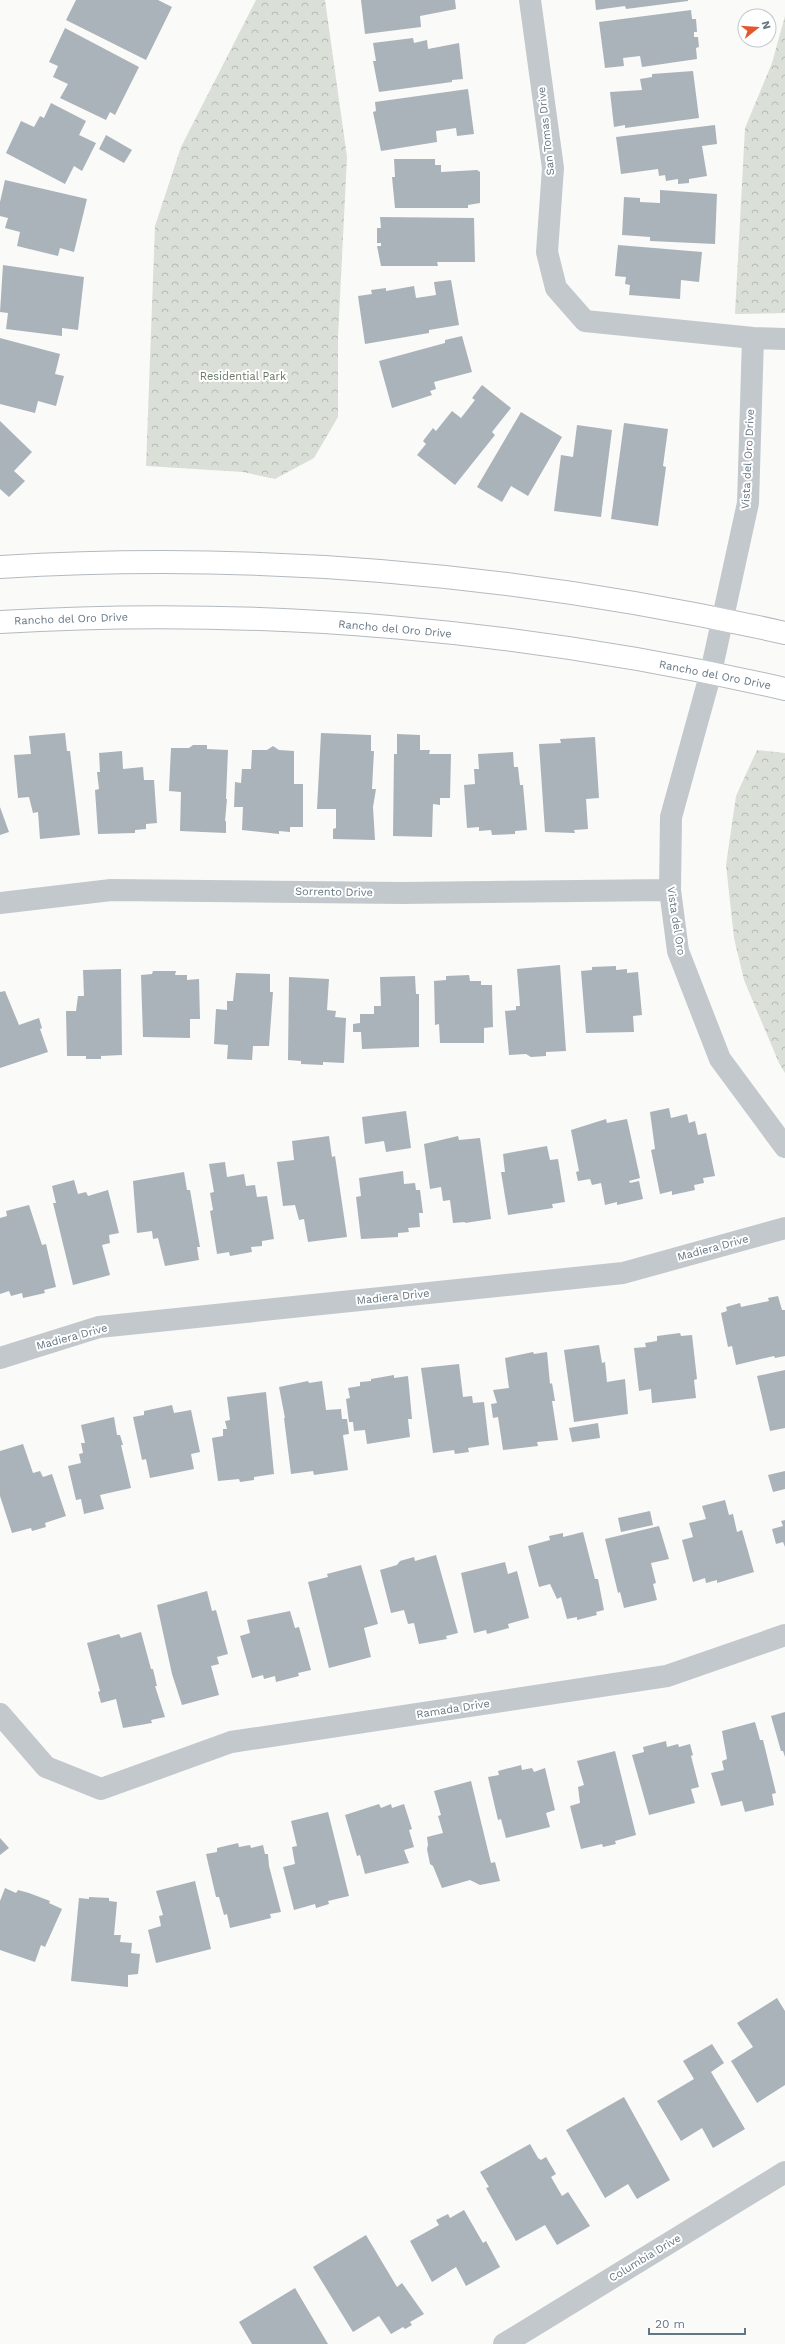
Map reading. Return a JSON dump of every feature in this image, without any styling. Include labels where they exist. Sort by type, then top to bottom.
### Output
[{"type":"main road","points":[[0,567],[75,563],[204,561],[346,569],[444,577],[722,618],[785,633]]},
{"type":"main road","name":"Rancho del Oro Drive","points":[[0,622],[78,618],[202,616],[342,624],[438,632],[521,642],[711,672],[785,689]]},
{"type":"street","name":"San Tomas Drive","points":[[530,0],[553,168],[547,252],[556,288],[585,322],[753,338],[785,339]]},
{"type":"street","name":"Vista del Oro Drive","points":[[711,672],[748,503],[753,338]]},
{"type":"street","name":"Vista del Oro","points":[[711,672],[671,817],[670,890],[678,951],[720,1059],[785,1147]]},
{"type":"street","name":"Sorrento Drive","points":[[0,903],[112,890],[402,893],[670,890]]},
{"type":"street","name":"Madiera Drive","points":[[0,1358],[100,1327],[623,1273],[785,1228]]},
{"type":"street","name":"Ramada Drive","points":[[0,1714],[46,1767],[101,1789],[122,1783],[231,1742],[667,1676],[785,1635]]},
{"type":"street","name":"Columbia Drive","points":[[504,2344],[785,2172]]},
{"type":"green space","name":"Residential Park","points":[[256,0],[325,0],[347,157],[338,337],[338,417],[314,458],[275,479],[243,472],[146,466],[155,226],[181,147]]},
{"type":"green space","points":[[785,16],[785,313],[735,314],[745,128],[772,63]]},
{"type":"green space","points":[[757,750],[785,753],[785,1073],[779,1063],[744,980],[734,938],[726,865],[736,796]]},
{"type":"building","points":[[76,0],[158,0],[172,7],[146,60],[66,20]]},
{"type":"building","points":[[361,0],[455,0],[456,9],[420,16],[421,27],[365,34]]},
{"type":"building","points":[[595,0],[688,1],[626,9],[625,6],[596,10]]},
{"type":"building","points":[[691,10],[692,19],[696,19],[697,32],[694,32],[694,37],[698,37],[699,47],[696,48],[697,59],[642,67],[640,56],[623,58],[624,66],[605,68],[599,22]]},
{"type":"building","points":[[65,28],[139,67],[115,115],[110,112],[106,120],[60,98],[68,84],[53,77],[58,66],[49,62]]},
{"type":"building","points":[[413,38],[414,43],[427,40],[428,49],[459,43],[463,79],[452,80],[452,82],[379,92],[373,61],[376,61],[373,43]]},
{"type":"building","points":[[693,71],[699,118],[625,128],[625,125],[614,127],[610,92],[642,90],[640,79],[652,77],[652,74]]},
{"type":"building","points":[[468,89],[474,134],[457,136],[456,128],[436,131],[437,142],[381,151],[373,112],[376,111],[375,102]]},
{"type":"building","points":[[51,103],[86,121],[79,135],[96,143],[82,171],[74,166],[65,184],[6,153],[21,121],[34,127],[40,116],[44,118]]},
{"type":"building","points":[[715,125],[717,144],[702,146],[707,176],[689,179],[689,183],[678,184],[678,179],[666,181],[665,175],[659,176],[658,169],[621,174],[616,137]]},
{"type":"building","points":[[106,135],[132,150],[124,163],[99,149]]},
{"type":"building","points":[[394,159],[435,159],[435,165],[441,165],[441,172],[477,170],[480,172],[480,203],[468,205],[468,208],[395,208],[392,177],[395,177]]},
{"type":"building","points":[[5,180],[87,199],[74,252],[60,248],[58,256],[17,246],[20,232],[5,228],[8,218],[0,216],[0,202]]},
{"type":"building","points":[[660,190],[717,194],[715,244],[650,241],[650,237],[622,235],[624,197],[640,198],[640,202],[660,203]]},
{"type":"building","points":[[380,217],[474,218],[475,262],[437,262],[438,266],[381,266],[377,246],[381,246],[381,243],[377,243],[377,228],[381,228]]},
{"type":"building","points":[[618,245],[702,252],[699,282],[681,280],[680,299],[629,295],[630,285],[625,284],[626,277],[615,276]]},
{"type":"building","points":[[3,265],[84,277],[78,330],[62,328],[62,336],[6,329],[8,313],[0,312]]},
{"type":"building","points":[[451,280],[459,325],[429,330],[429,333],[365,344],[358,296],[372,294],[371,290],[386,288],[386,291],[414,286],[416,298],[436,295],[434,282]]},
{"type":"building","points":[[462,336],[472,372],[434,382],[436,389],[430,391],[432,395],[392,408],[379,361],[445,343],[445,340]]},
{"type":"building","points":[[0,338],[60,354],[55,374],[64,376],[56,406],[38,401],[35,413],[0,404]]},
{"type":"building","points":[[482,385],[511,408],[492,432],[495,435],[455,485],[417,455],[426,444],[423,441],[433,428],[436,431],[452,411],[461,418],[475,400],[472,398]]},
{"type":"building","points":[[521,412],[562,437],[528,496],[511,486],[502,502],[477,487]]},
{"type":"building","points":[[0,421],[32,452],[14,471],[25,481],[9,497],[0,489]]},
{"type":"building","points":[[624,423],[668,429],[663,466],[666,467],[658,526],[611,519]]},
{"type":"building","points":[[577,425],[612,430],[601,517],[554,511],[561,455],[573,457]]},
{"type":"building","points":[[65,733],[67,751],[70,751],[80,835],[40,839],[38,812],[33,813],[29,797],[18,798],[14,755],[31,754],[29,736]]},
{"type":"building","points":[[321,733],[371,735],[371,751],[374,751],[372,789],[376,789],[373,807],[375,840],[333,839],[333,829],[336,828],[336,809],[317,809]]},
{"type":"building","points":[[397,734],[420,735],[420,750],[430,750],[429,754],[451,754],[450,798],[440,798],[440,805],[433,804],[432,837],[393,836],[394,754],[397,754]]},
{"type":"building","points":[[595,737],[599,798],[586,799],[588,829],[574,830],[575,833],[545,832],[539,744],[561,743],[560,739]]},
{"type":"building","points":[[193,745],[207,745],[207,749],[228,750],[225,821],[226,833],[180,831],[181,792],[169,791],[171,748],[189,748]]},
{"type":"building","points":[[273,746],[279,750],[294,751],[294,784],[303,784],[303,827],[290,827],[290,832],[279,831],[279,834],[242,830],[243,807],[234,807],[235,782],[241,783],[242,769],[251,769],[252,750],[267,750]]},
{"type":"building","points":[[122,751],[123,769],[143,767],[144,780],[154,780],[157,823],[146,824],[146,829],[135,830],[135,833],[98,834],[95,790],[99,789],[97,772],[100,772],[99,753]]},
{"type":"building","points":[[513,752],[514,767],[518,767],[520,785],[523,785],[527,830],[515,831],[515,834],[492,835],[491,830],[479,831],[479,827],[467,828],[464,785],[475,784],[474,769],[479,769],[478,754]]},
{"type":"building","points":[[0,807],[9,832],[0,835]]},
{"type":"building","points":[[560,965],[566,1051],[546,1052],[546,1056],[531,1057],[526,1054],[509,1055],[505,1011],[516,1010],[516,1006],[520,1006],[517,969]]},
{"type":"building","points":[[616,966],[616,970],[627,969],[627,973],[638,972],[642,1015],[633,1016],[634,1032],[586,1033],[581,971],[592,970],[592,967]]},
{"type":"building","points":[[121,969],[122,1055],[101,1056],[101,1059],[86,1059],[86,1056],[67,1056],[66,1011],[76,1011],[78,996],[84,996],[83,970]]},
{"type":"building","points":[[153,971],[176,971],[175,975],[187,975],[187,980],[199,979],[200,1019],[190,1019],[190,1038],[143,1037],[141,975],[152,974]]},
{"type":"building","points":[[236,973],[270,974],[270,992],[273,992],[269,1046],[253,1046],[252,1060],[227,1059],[228,1045],[214,1044],[216,1009],[227,1010],[227,1001],[233,1001]]},
{"type":"building","points":[[469,975],[470,981],[481,981],[481,985],[492,985],[493,1027],[484,1028],[484,1043],[440,1043],[439,1024],[435,1025],[434,981],[446,980],[446,976]]},
{"type":"building","points":[[415,976],[416,994],[419,994],[419,1047],[362,1049],[361,1032],[353,1032],[353,1024],[360,1023],[360,1014],[374,1014],[374,1006],[381,1006],[380,977]]},
{"type":"building","points":[[289,977],[329,979],[327,1010],[336,1011],[335,1017],[346,1018],[344,1063],[323,1062],[323,1065],[301,1064],[301,1061],[288,1060]]},
{"type":"building","points":[[5,991],[19,1025],[39,1018],[42,1028],[40,1029],[48,1052],[0,1068],[0,992]]},
{"type":"building","points":[[669,1108],[671,1118],[687,1114],[689,1123],[695,1121],[698,1135],[706,1133],[715,1176],[703,1178],[704,1183],[694,1185],[695,1190],[672,1195],[672,1191],[660,1194],[651,1150],[655,1149],[650,1112]]},
{"type":"building","points":[[406,1111],[411,1148],[386,1152],[384,1141],[365,1144],[362,1117]]},
{"type":"building","points":[[606,1119],[607,1123],[627,1119],[640,1178],[629,1181],[630,1183],[639,1181],[643,1199],[617,1205],[617,1202],[605,1205],[601,1183],[592,1185],[590,1179],[578,1181],[576,1172],[579,1171],[571,1130]]},
{"type":"building","points":[[329,1136],[332,1157],[335,1156],[347,1237],[308,1242],[304,1219],[299,1220],[295,1205],[283,1206],[277,1162],[294,1160],[292,1141]]},
{"type":"building","points":[[458,1136],[459,1140],[480,1138],[491,1219],[465,1223],[453,1223],[450,1200],[443,1201],[441,1187],[430,1189],[424,1144]]},
{"type":"building","points":[[547,1146],[550,1160],[558,1159],[565,1202],[552,1204],[553,1208],[508,1215],[501,1172],[505,1172],[503,1154]]},
{"type":"building","points":[[225,1162],[227,1177],[244,1174],[246,1186],[255,1185],[257,1197],[267,1196],[274,1239],[262,1241],[262,1246],[251,1247],[252,1252],[230,1256],[229,1252],[217,1254],[210,1211],[213,1210],[210,1193],[214,1192],[209,1164]]},
{"type":"building","points":[[403,1171],[404,1184],[415,1183],[416,1190],[420,1190],[423,1213],[419,1213],[420,1227],[408,1228],[409,1232],[398,1233],[398,1237],[361,1239],[356,1197],[361,1196],[359,1178]]},
{"type":"building","points":[[184,1172],[187,1190],[190,1190],[200,1247],[197,1247],[199,1260],[165,1266],[158,1238],[153,1239],[152,1231],[137,1233],[133,1181]]},
{"type":"building","points":[[74,1180],[78,1194],[86,1192],[88,1196],[108,1190],[119,1233],[109,1235],[110,1243],[102,1245],[110,1275],[73,1285],[53,1203],[56,1203],[52,1186]]},
{"type":"building","points":[[29,1205],[42,1245],[46,1244],[56,1287],[44,1290],[45,1293],[23,1298],[22,1293],[11,1296],[9,1291],[0,1294],[0,1218],[7,1216],[6,1211]]},
{"type":"building","points":[[778,1296],[782,1310],[785,1310],[785,1356],[775,1358],[774,1356],[736,1365],[732,1346],[728,1347],[721,1313],[727,1311],[726,1307],[740,1303],[741,1307],[769,1301],[768,1298]]},
{"type":"building","points":[[680,1333],[681,1336],[692,1335],[697,1379],[694,1380],[696,1398],[652,1403],[651,1389],[639,1391],[634,1348],[646,1347],[645,1343],[657,1341],[657,1336]]},
{"type":"building","points":[[599,1345],[602,1363],[605,1362],[607,1382],[625,1379],[628,1414],[574,1422],[564,1350]]},
{"type":"building","points":[[533,1352],[534,1354],[547,1352],[550,1384],[552,1383],[555,1401],[552,1401],[558,1440],[537,1442],[538,1446],[503,1450],[498,1417],[493,1418],[491,1404],[497,1403],[493,1390],[509,1388],[505,1358]]},
{"type":"building","points":[[459,1364],[463,1397],[472,1396],[473,1403],[484,1402],[489,1445],[468,1448],[469,1452],[455,1454],[454,1450],[433,1453],[421,1368]]},
{"type":"building","points":[[785,1370],[785,1428],[770,1431],[757,1376]]},
{"type":"building","points":[[394,1375],[394,1378],[408,1376],[412,1419],[408,1419],[410,1437],[367,1444],[365,1430],[354,1431],[353,1422],[349,1422],[346,1399],[350,1398],[348,1388],[360,1386],[360,1382],[371,1381],[371,1379]]},
{"type":"building","points":[[308,1381],[309,1383],[322,1381],[326,1410],[341,1409],[342,1419],[347,1419],[349,1434],[343,1435],[348,1470],[314,1475],[313,1471],[291,1474],[285,1418],[279,1387]]},
{"type":"building","points":[[266,1392],[274,1474],[254,1477],[254,1480],[240,1482],[239,1479],[218,1481],[212,1438],[223,1436],[223,1429],[227,1429],[225,1421],[230,1420],[227,1397]]},
{"type":"building","points":[[172,1405],[174,1413],[191,1410],[200,1452],[191,1454],[194,1469],[150,1478],[146,1459],[142,1460],[133,1417],[144,1415],[144,1411]]},
{"type":"building","points":[[114,1417],[117,1435],[120,1435],[123,1445],[121,1445],[131,1488],[100,1495],[104,1509],[84,1514],[81,1499],[76,1500],[68,1466],[81,1463],[79,1454],[83,1453],[81,1443],[85,1443],[81,1425]]},
{"type":"building","points":[[598,1423],[600,1438],[572,1442],[569,1428]]},
{"type":"building","points":[[23,1444],[33,1473],[40,1471],[43,1477],[52,1474],[66,1516],[45,1523],[46,1527],[32,1531],[31,1528],[12,1533],[0,1496],[0,1451]]},
{"type":"building","points":[[785,1471],[785,1489],[773,1492],[768,1475]]},
{"type":"building","points":[[725,1500],[729,1515],[733,1514],[737,1532],[742,1530],[754,1572],[717,1583],[717,1580],[706,1583],[705,1578],[693,1582],[682,1540],[693,1537],[689,1523],[706,1519],[702,1506]]},
{"type":"building","points":[[650,1511],[653,1525],[621,1532],[618,1518]]},
{"type":"building","points":[[785,1520],[785,1547],[783,1542],[776,1544],[772,1529],[783,1526],[781,1521]]},
{"type":"building","points":[[659,1526],[669,1559],[651,1563],[656,1583],[653,1584],[657,1600],[624,1608],[620,1592],[618,1593],[605,1539]]},
{"type":"building","points":[[583,1532],[595,1579],[598,1579],[604,1610],[596,1612],[597,1615],[577,1620],[577,1617],[567,1619],[561,1597],[557,1599],[550,1584],[539,1587],[528,1546],[550,1540],[549,1536],[563,1533],[563,1537]]},
{"type":"building","points":[[436,1555],[458,1633],[446,1636],[447,1639],[419,1644],[414,1623],[408,1624],[404,1610],[391,1613],[380,1570],[397,1565],[400,1561],[414,1557],[415,1561]]},
{"type":"building","points":[[505,1562],[508,1574],[517,1571],[529,1618],[508,1624],[509,1628],[487,1634],[486,1630],[474,1633],[461,1573]]},
{"type":"building","points":[[361,1565],[378,1624],[364,1628],[371,1657],[329,1668],[308,1582],[328,1577],[327,1574]]},
{"type":"building","points":[[207,1591],[212,1611],[216,1610],[228,1654],[217,1657],[219,1664],[211,1666],[219,1695],[182,1705],[172,1674],[157,1605]]},
{"type":"building","points":[[290,1611],[295,1628],[299,1627],[311,1670],[298,1673],[299,1676],[276,1682],[275,1676],[264,1679],[263,1675],[252,1678],[240,1636],[250,1633],[247,1620]]},
{"type":"building","points":[[141,1632],[151,1669],[153,1669],[157,1686],[155,1686],[165,1717],[151,1720],[152,1723],[123,1728],[116,1699],[101,1703],[98,1692],[100,1691],[87,1643],[119,1634],[121,1638]]},
{"type":"building","points":[[785,1712],[785,1757],[783,1751],[781,1751],[771,1716]]},
{"type":"building","points":[[755,1722],[760,1740],[763,1740],[776,1793],[772,1794],[774,1805],[745,1812],[742,1801],[721,1806],[711,1773],[724,1770],[722,1761],[727,1759],[722,1731]]},
{"type":"building","points":[[666,1741],[667,1747],[678,1744],[679,1747],[690,1744],[693,1755],[691,1756],[699,1787],[691,1789],[695,1803],[649,1815],[632,1755],[644,1752],[643,1747]]},
{"type":"building","points":[[615,1751],[636,1835],[615,1841],[616,1844],[603,1847],[602,1844],[581,1849],[570,1806],[580,1803],[578,1787],[584,1785],[577,1761]]},
{"type":"building","points":[[521,1765],[522,1770],[532,1768],[534,1772],[545,1768],[555,1810],[546,1813],[550,1827],[506,1838],[501,1819],[498,1820],[488,1777],[499,1775],[498,1771]]},
{"type":"building","points":[[471,1781],[491,1863],[495,1862],[500,1881],[480,1885],[470,1880],[442,1888],[433,1866],[430,1864],[427,1849],[427,1837],[443,1833],[438,1816],[441,1815],[434,1791]]},
{"type":"building","points":[[379,1804],[381,1808],[391,1804],[392,1808],[404,1804],[412,1829],[409,1830],[414,1847],[404,1850],[409,1863],[365,1874],[360,1855],[357,1856],[345,1815]]},
{"type":"building","points":[[328,1812],[349,1896],[328,1901],[329,1904],[316,1908],[315,1904],[294,1910],[283,1867],[295,1864],[292,1847],[297,1846],[291,1821]]},
{"type":"building","points":[[0,1838],[9,1848],[0,1855]]},
{"type":"building","points":[[238,1843],[239,1847],[250,1845],[251,1848],[263,1845],[265,1854],[268,1854],[269,1866],[281,1912],[270,1914],[271,1918],[230,1928],[227,1914],[224,1915],[219,1897],[216,1897],[206,1854],[217,1852],[217,1848]]},
{"type":"building","points":[[195,1881],[211,1949],[156,1963],[148,1930],[161,1926],[159,1916],[163,1915],[156,1891]]},
{"type":"building","points":[[5,1888],[16,1893],[18,1890],[29,1893],[50,1901],[49,1903],[62,1909],[45,1947],[41,1945],[35,1962],[0,1950],[0,1901]]},
{"type":"building","points":[[89,1897],[109,1898],[109,1901],[117,1902],[114,1935],[121,1935],[120,1942],[132,1943],[131,1953],[140,1954],[138,1974],[128,1975],[128,1987],[71,1981],[79,1898],[89,1899]]},
{"type":"building","points":[[777,1998],[785,2011],[785,2085],[757,2103],[731,2061],[753,2047],[737,2023]]},
{"type":"building","points":[[712,2044],[724,2063],[711,2072],[745,2129],[713,2148],[702,2128],[681,2141],[657,2101],[694,2079],[683,2061]]},
{"type":"building","points":[[624,2097],[670,2180],[637,2199],[628,2184],[605,2198],[566,2130]]},
{"type":"building","points":[[530,2144],[538,2158],[541,2160],[546,2157],[556,2174],[551,2177],[562,2196],[568,2192],[590,2226],[557,2245],[545,2225],[516,2241],[486,2188],[489,2187],[480,2172]]},
{"type":"building","points":[[464,2210],[483,2243],[486,2241],[500,2267],[466,2286],[456,2267],[432,2282],[410,2241],[439,2225],[436,2220],[448,2214],[450,2218]]},
{"type":"building","points":[[366,2235],[397,2287],[402,2283],[424,2314],[410,2322],[412,2325],[405,2329],[403,2327],[391,2334],[379,2316],[353,2332],[313,2267]]},
{"type":"building","points":[[295,2288],[328,2344],[252,2344],[239,2322]]}]
